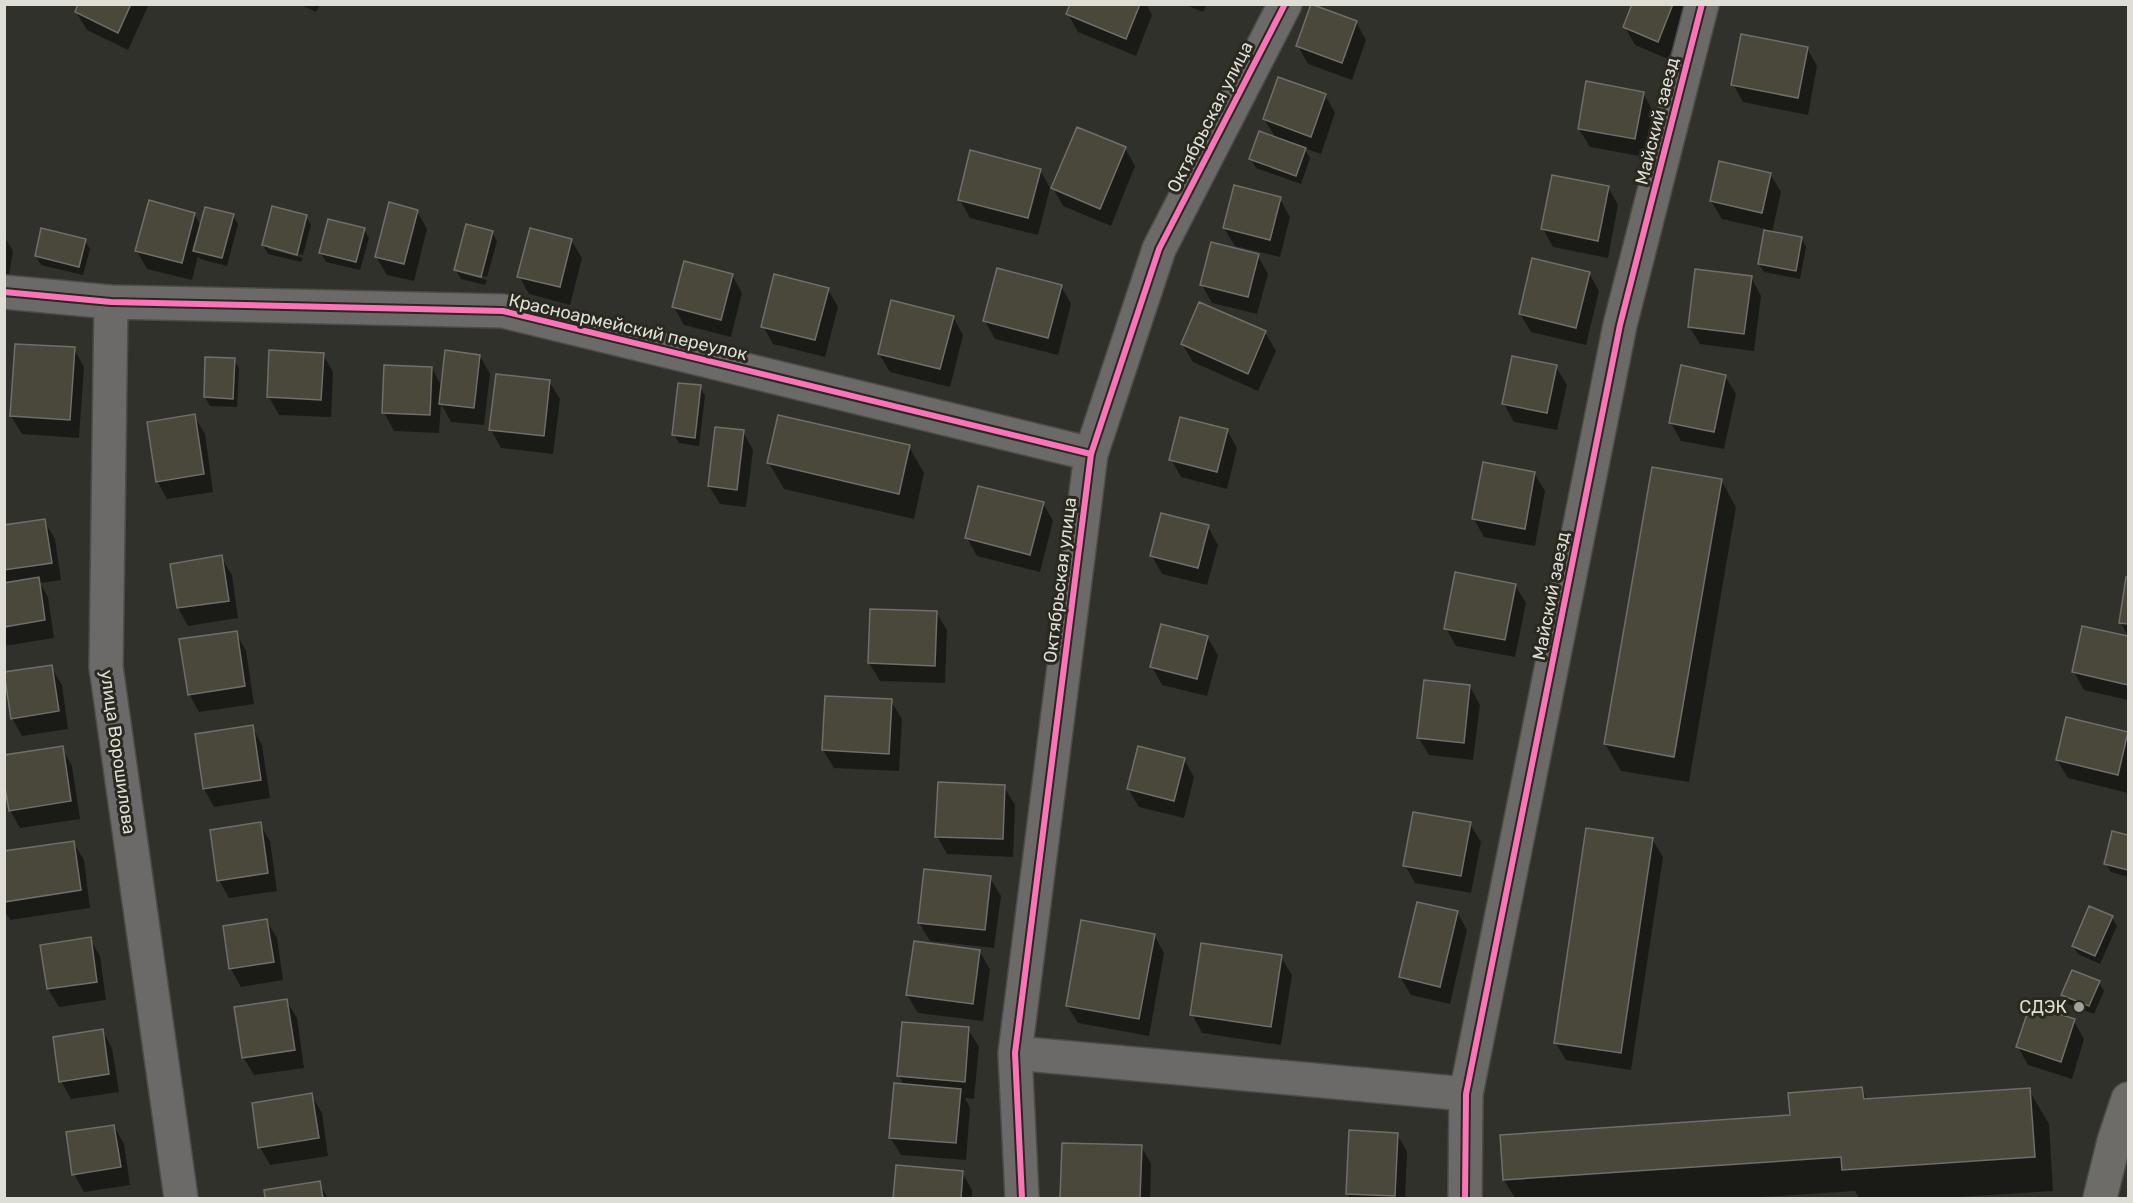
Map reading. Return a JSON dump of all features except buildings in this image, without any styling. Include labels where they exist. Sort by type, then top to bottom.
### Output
[{"type":"main road","points":[[2100,1198],[2114,1141],[2128,1099]]},
{"type":"street","name":"Октябрьская улица","points":[[1022,1198],[1015,1053],[1091,454],[1159,249],[1285,4]]},
{"type":"street","name":"Майский заезд","points":[[1465,1198],[1466,1095],[1620,325],[1702,4]]},
{"type":"street","name":"Красноармейский переулок","points":[[4,292],[111,302],[503,311],[1091,454]]},
{"type":"street","name":"улица Ворошилова","points":[[111,302],[106,667],[181,1198]]},
{"type":"street","points":[[1015,1053],[1466,1095]]},
{"type":"cycle path","points":[[1022,1198],[1015,1053],[1091,454],[1159,249],[1285,4]]},
{"type":"cycle path","points":[[1465,1198],[1466,1094],[1620,325],[1702,4]]},
{"type":"cycle path","points":[[4,292],[111,302],[503,311],[1091,454]]},
{"type":"place","name":"СДЭК","points":[[2079,1007]]}]
